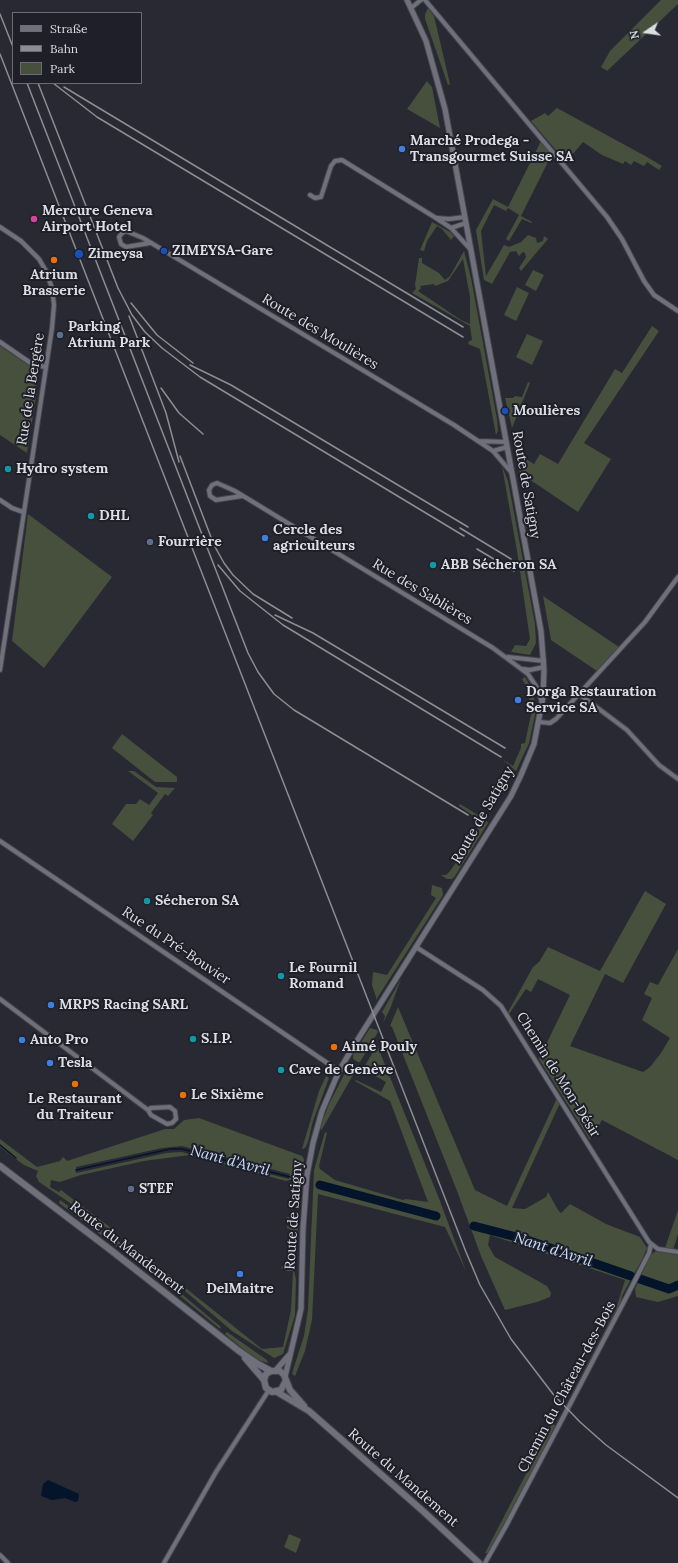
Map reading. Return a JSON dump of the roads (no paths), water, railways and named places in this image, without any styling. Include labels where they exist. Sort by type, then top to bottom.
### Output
[{"type":"main road","name":"Route du Mandement","points":[[0,1166],[112,1251],[239,1351],[258,1364],[273,1370]]},
{"type":"main road","name":"Route du Mandement","points":[[239,1351],[264,1380]]},
{"type":"main road","points":[[273,1370],[282,1373],[285,1380],[283,1388],[277,1392],[269,1390],[264,1384],[266,1374],[273,1370]]},
{"type":"main road","name":"Route du Mandement","points":[[285,1380],[309,1411]]},
{"type":"main road","name":"Route du Mandement","points":[[277,1392],[309,1411],[419,1507],[479,1563]]},
{"type":"street","name":"Route de Satigny","points":[[285,1380],[301,1309],[304,1213],[309,1164],[322,1111],[339,1070],[511,796],[530,754],[539,722],[542,702],[544,661],[541,631],[465,217],[440,90],[426,41],[407,0]]},
{"type":"street","points":[[411,8],[421,0]]},
{"type":"street","points":[[425,0],[607,218],[622,239],[651,291],[664,303],[678,311]]},
{"type":"street","points":[[310,196],[315,198],[321,197],[330,166],[335,161],[340,160],[400,194],[451,228],[471,250]]},
{"type":"street","points":[[436,218],[449,219],[465,217]]},
{"type":"street","points":[[451,228],[466,223]]},
{"type":"street","name":"Rue de la Bergère","points":[[0,227],[21,241],[34,253],[42,264],[49,279],[54,305],[2,643],[0,670]]},
{"type":"street","name":"Route des Moulières","points":[[150,243],[126,247],[120,244],[119,238],[123,232],[129,231],[150,243],[478,441],[493,451]]},
{"type":"street","points":[[0,342],[32,364],[45,367]]},
{"type":"street","points":[[478,441],[507,444]]},
{"type":"street","points":[[507,444],[493,451],[512,474]]},
{"type":"street","name":"Rue des Sablières","points":[[242,496],[216,500],[210,496],[209,490],[212,485],[219,483],[242,496],[507,657],[523,669],[531,679],[542,702]]},
{"type":"street","points":[[0,500],[12,508],[23,512]]},
{"type":"street","points":[[539,722],[550,723],[556,719],[645,622],[678,577]]},
{"type":"street","name":"Rue des Sablières","points":[[507,657],[544,661]]},
{"type":"street","points":[[523,669],[530,670],[544,667]]},
{"type":"street","points":[[579,694],[627,730],[659,764],[678,779]]},
{"type":"street","name":"Rue du Pré-Bouvier","points":[[0,841],[339,1070]]},
{"type":"street","name":"Chemin de Mon-Désir","points":[[416,947],[483,990],[501,1006],[651,1244]]},
{"type":"street","points":[[0,999],[164,1123],[172,1123],[176,1119],[176,1111],[170,1107],[151,1108],[148,1110]]},
{"type":"street","points":[[651,1244],[658,1248],[678,1252]]},
{"type":"street","name":"Chemin du Château-des-Bois","points":[[485,1563],[628,1294],[649,1253],[651,1244]]},
{"type":"street","name":"Route de Satigny","points":[[273,1370],[290,1354]]},
{"type":"street","points":[[164,1563],[216,1472],[269,1390]]},
{"type":"street","points":[[0,1555],[8,1563]]},
{"type":"water","points":[[48,1480],[79,1494],[78,1501],[75,1502],[65,1498],[52,1500],[41,1496],[43,1484]]},
{"type":"waterway","points":[[0,1145],[16,1158]]},
{"type":"waterway","name":"Nant d'Avril","points":[[76,1170],[170,1149],[182,1149],[290,1177]]},
{"type":"waterway","name":"Nant d'Avril","points":[[320,1185],[436,1216]]},
{"type":"waterway","name":"Nant d'Avril","points":[[474,1226],[524,1239],[631,1276]]},
{"type":"waterway","name":"Nant d'Avril","points":[[640,1279],[669,1289],[678,1285]]},
{"type":"railway","points":[[0,14],[12,44]]},
{"type":"railway","points":[[0,54],[480,1285],[511,1339],[553,1394],[580,1422],[606,1445],[678,1498]]},
{"type":"railway","points":[[27,84],[248,653],[258,672],[274,694],[294,710],[468,815]]},
{"type":"railway","points":[[38,84],[118,288],[132,315],[145,332],[162,348],[200,377],[464,536]]},
{"type":"railway","points":[[54,84],[97,117],[463,337]]},
{"type":"railway","points":[[64,87],[463,327]]},
{"type":"railway","points":[[131,303],[157,335],[193,363]]},
{"type":"railway","points":[[129,316],[166,413],[179,462]]},
{"type":"railway","points":[[190,365],[231,385],[468,527]]},
{"type":"railway","points":[[161,388],[179,413],[203,434]]},
{"type":"railway","points":[[180,456],[214,545],[224,563],[233,575],[253,594],[292,618]]},
{"type":"railway","points":[[460,528],[511,559]]},
{"type":"railway","points":[[477,549],[514,571]]},
{"type":"railway","points":[[218,565],[240,591],[283,625],[501,757]]},
{"type":"railway","points":[[275,615],[313,633],[505,748]]},
{"type":"place","name":"Marché Prodega - Transgourmet Suisse SA","points":[[402,149]]},
{"type":"place","name":"Mercure Geneva Airport Hotel","points":[[34,219]]},
{"type":"place","name":"ZIMEYSA-Gare","points":[[164,251]]},
{"type":"place","name":"Zimeysa","points":[[79,254]]},
{"type":"place","name":"Atrium Brasserie","points":[[54,260]]},
{"type":"place","name":"Parking Atrium Park","points":[[60,335]]},
{"type":"place","name":"Moulières","points":[[505,411]]},
{"type":"place","name":"Hydro system","points":[[8,469]]},
{"type":"place","name":"DHL","points":[[91,516]]},
{"type":"place","name":"Cercle des agriculteurs","points":[[265,538]]},
{"type":"place","name":"Fourrière","points":[[150,542]]},
{"type":"place","name":"ABB Sécheron SA","points":[[433,565]]},
{"type":"place","name":"Dorga Restauration Service SA","points":[[518,700]]},
{"type":"place","name":"Sécheron SA","points":[[147,901]]},
{"type":"place","name":"Le Fournil Romand","points":[[281,976]]},
{"type":"place","name":"MRPS Racing SARL","points":[[51,1005]]},
{"type":"place","name":"S.I.P.","points":[[193,1039]]},
{"type":"place","name":"Auto Pro","points":[[22,1040]]},
{"type":"place","name":"Aimé Pouly","points":[[334,1047]]},
{"type":"place","name":"Tesla","points":[[50,1063]]},
{"type":"place","name":"Cave de Genève","points":[[281,1070]]},
{"type":"place","name":"Le Restaurant du Traiteur","points":[[75,1084]]},
{"type":"place","name":"Le Sixième","points":[[183,1095]]},
{"type":"place","name":"STEF","points":[[131,1189]]},
{"type":"place","name":"DelMaitre","points":[[240,1274]]}]
